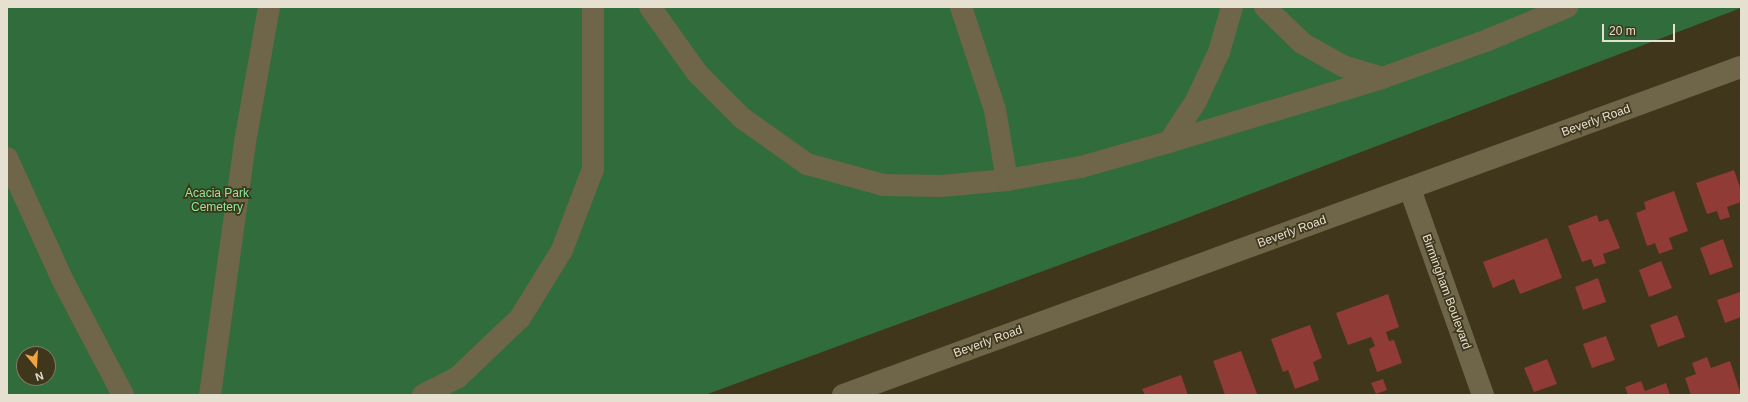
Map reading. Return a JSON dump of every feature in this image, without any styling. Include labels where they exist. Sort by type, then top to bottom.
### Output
[{"type":"street","points":[[210,395],[245,142],[269,7]]},
{"type":"street","points":[[423,395],[457,378],[520,318],[562,250],[593,169],[593,7]]},
{"type":"street","points":[[650,7],[697,73],[742,118],[807,164],[883,185],[941,186],[1007,180],[1081,167],[1169,142],[1382,78],[1488,40],[1567,7]]},
{"type":"street","points":[[961,7],[995,110],[1007,180]]},
{"type":"street","points":[[1169,142],[1196,101],[1219,52],[1232,7]]},
{"type":"street","points":[[1265,7],[1302,43],[1343,66],[1382,78]]},
{"type":"street","name":"Beverly Road","points":[[843,395],[1741,68]]},
{"type":"street","points":[[7,158],[63,280],[123,395]]},
{"type":"street","name":"Birmingham Boulevard","points":[[1410,189],[1483,395]]},
{"type":"green space","name":"Acacia Park Cemetery","points":[[7,7],[1741,7],[1171,224],[705,395],[7,395]]},
{"type":"building","points":[[1734,170],[1741,190],[1741,202],[1727,207],[1730,217],[1720,220],[1717,211],[1707,214],[1696,183]]},
{"type":"building","points":[[1674,191],[1688,231],[1669,238],[1673,249],[1659,254],[1655,243],[1647,246],[1636,213],[1646,209],[1644,202]]},
{"type":"building","points":[[1597,215],[1599,222],[1608,219],[1620,248],[1603,254],[1606,263],[1594,267],[1591,259],[1582,262],[1568,226]]},
{"type":"building","points":[[1547,238],[1562,278],[1520,294],[1514,279],[1493,288],[1483,262]]},
{"type":"building","points":[[1723,239],[1733,267],[1710,275],[1700,248]]},
{"type":"building","points":[[1661,261],[1672,288],[1649,297],[1639,270]]},
{"type":"building","points":[[1598,278],[1606,302],[1583,310],[1575,287]]},
{"type":"building","points":[[1740,292],[1741,317],[1725,323],[1717,300]]},
{"type":"building","points":[[1388,294],[1399,327],[1386,332],[1389,341],[1394,340],[1402,363],[1377,372],[1369,349],[1375,346],[1371,337],[1348,345],[1336,313]]},
{"type":"building","points":[[1677,315],[1685,337],[1658,347],[1650,325]]},
{"type":"building","points":[[1310,325],[1322,358],[1313,362],[1319,380],[1295,389],[1288,370],[1283,372],[1271,339]]},
{"type":"building","points":[[1606,336],[1615,360],[1592,368],[1583,344]]},
{"type":"building","points":[[1241,351],[1257,394],[1225,395],[1213,361]]},
{"type":"building","points":[[1707,357],[1711,368],[1730,361],[1741,395],[1691,395],[1685,378],[1696,374],[1692,363]]},
{"type":"building","points":[[1547,359],[1557,384],[1534,392],[1524,368]]},
{"type":"building","points":[[1181,375],[1188,395],[1145,395],[1142,389]]},
{"type":"building","points":[[1383,379],[1387,390],[1376,394],[1371,383]]},
{"type":"building","points":[[1641,381],[1645,391],[1666,383],[1670,395],[1628,395],[1625,387]]}]
